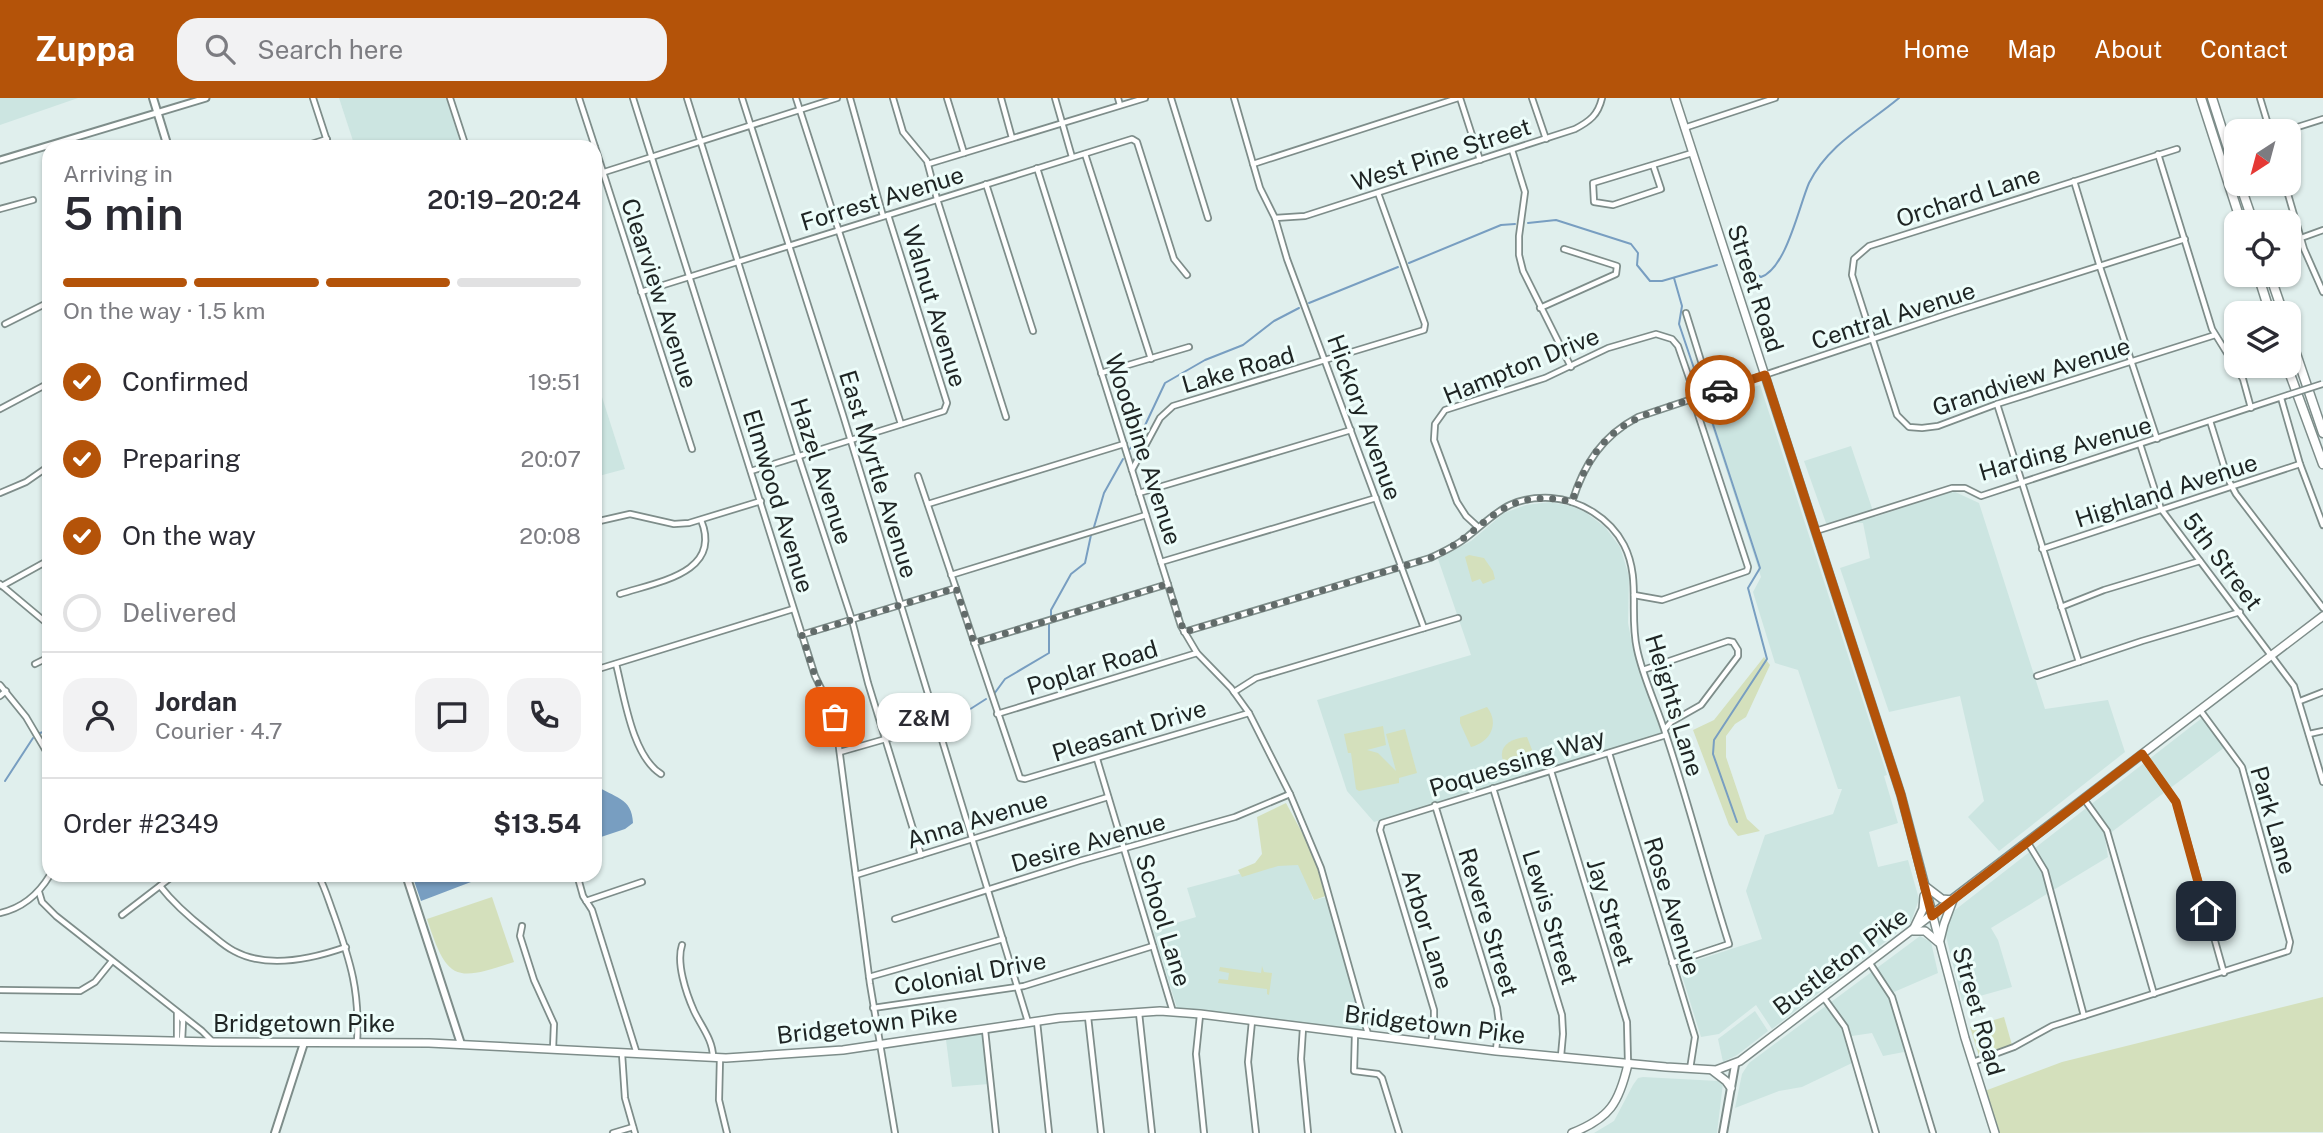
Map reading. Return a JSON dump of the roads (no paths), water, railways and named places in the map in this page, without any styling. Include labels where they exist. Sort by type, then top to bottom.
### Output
[{"type":"highway","points":[[2201,98],[2237,210]]},
{"type":"highway","points":[[2212,98],[2224,136]]},
{"type":"highway","points":[[2301,368],[2323,433]]},
{"type":"highway","points":[[2291,378],[2323,464]]},
{"type":"main road","points":[[153,98],[166,140]]},
{"type":"main road","name":"Street Road","points":[[1675,98],[1901,795],[1972,1062],[1995,1133]]},
{"type":"main road","name":"Bustleton Pike","points":[[1735,1065],[2323,616]]},
{"type":"main road","points":[[407,882],[461,1044]]},
{"type":"main road","points":[[1924,885],[1942,900],[1953,900],[1940,944],[1925,931],[1912,931],[1923,909],[1924,885]]},
{"type":"main road","name":"Bridgetown Pike","points":[[0,1037],[461,1044],[716,1058],[776,1056],[1037,1021],[1139,1012],[1173,1012],[1496,1051],[1690,1070],[1713,1071],[1735,1065]]},
{"type":"main road","points":[[275,1133],[304,1043]]},
{"type":"main road","points":[[1572,1133],[1598,1120],[1612,1108],[1621,1092],[1628,1064]]},
{"type":"main road","points":[[1723,1133],[1735,1065]]},
{"type":"main road","points":[[1713,1071],[1731,1088]]},
{"type":"street","points":[[313,98],[327,139],[324,140]]},
{"type":"street","points":[[450,98],[464,140]]},
{"type":"street","name":"Clearview Avenue","points":[[579,98],[593,140]]},
{"type":"street","name":"Elmwood Avenue","points":[[633,98],[691,276],[793,609],[815,676],[835,717],[873,1008],[895,1133]]},
{"type":"street","name":"Hazel Avenue","points":[[687,98],[852,620],[921,855]]},
{"type":"street","name":"East Myrtle Avenue","points":[[742,98],[851,440],[1028,1022]]},
{"type":"street","points":[[751,471],[901,424],[796,98]]},
{"type":"street","points":[[603,173],[837,98]]},
{"type":"street","name":"Walnut Avenue","points":[[850,98],[885,215],[916,298],[947,403],[944,411],[901,424]]},
{"type":"street","points":[[893,98],[903,132],[922,152],[928,164],[1006,417]]},
{"type":"street","points":[[947,98],[964,153]]},
{"type":"street","points":[[1000,98],[1012,138]]},
{"type":"street","points":[[1055,98],[1072,157]]},
{"type":"street","points":[[1118,98],[1120,105]]},
{"type":"street","points":[[928,164],[1145,98]]},
{"type":"street","points":[[1171,98],[1208,218]]},
{"type":"street","name":"Hickory Avenue","points":[[1235,98],[1264,196],[1275,218],[1287,259],[1424,628]]},
{"type":"street","points":[[1253,164],[1459,98],[1480,160]]},
{"type":"street","points":[[1532,98],[1546,139]]},
{"type":"street","name":"West Pine Street","points":[[1275,218],[1305,216],[1546,139],[1589,122],[1597,114],[1602,98]]},
{"type":"street","points":[[1684,128],[1775,98]]},
{"type":"street","points":[[2260,98],[2266,119]]},
{"type":"street","points":[[67,140],[202,99]]},
{"type":"street","points":[[2301,126],[2323,119]]},
{"type":"street","name":"Forrest Avenue","points":[[641,292],[1134,139],[1174,259],[1187,275]]},
{"type":"street","points":[[0,160],[42,148]]},
{"type":"street","name":"Orchard Lane","points":[[1873,339],[1852,273],[1854,259],[1860,251],[2177,149]]},
{"type":"street","points":[[1512,150],[1525,192],[1519,236],[1520,259],[1525,278],[1571,367]]},
{"type":"street","points":[[1085,153],[1151,359]]},
{"type":"street","points":[[1653,165],[1661,189],[1614,205],[1594,202],[1593,183],[1692,153]]},
{"type":"street","points":[[2158,154],[2215,335],[2243,379],[2251,408]]},
{"type":"street","name":"Woodbine Avenue","points":[[1037,168],[1184,632],[1197,653],[1250,713],[1290,794],[1321,868],[1368,1035]]},
{"type":"street","name":"Clearview Avenue","points":[[602,170],[692,449]]},
{"type":"street","points":[[2074,181],[2157,439]]},
{"type":"street","points":[[986,184],[1033,331]]},
{"type":"street","name":"Lake Road","points":[[1132,470],[1160,418],[1169,409],[1422,332],[1425,327],[1378,193]]},
{"type":"street","points":[[0,209],[33,200]]},
{"type":"street","points":[[2323,230],[2301,238],[2323,292]]},
{"type":"street","name":"Central Avenue","points":[[1572,502],[1591,457],[1613,433],[1638,417],[2185,239]]},
{"type":"street","points":[[1540,309],[1616,274],[1616,266],[1564,249]]},
{"type":"street","points":[[5,324],[42,306]]},
{"type":"street","points":[[1686,313],[1711,393]]},
{"type":"street","name":"Hampton Drive","points":[[1478,527],[1461,509],[1434,440],[1433,430],[1437,419],[1451,407],[1545,379],[1608,348],[1651,334],[1660,334],[1678,345],[1695,399]]},
{"type":"street","name":"Grandview Avenue","points":[[1873,339],[1897,415],[1909,427],[1938,426],[1997,404],[2215,335]]},
{"type":"street","points":[[1101,373],[1189,348]]},
{"type":"street","name":"Harding Avenue","points":[[1816,531],[1952,488],[1965,488],[1979,496],[2322,384]]},
{"type":"street","points":[[0,409],[42,387]]},
{"type":"street","points":[[2281,398],[2300,464],[2323,525]]},
{"type":"street","points":[[1634,596],[1662,600],[1747,571],[1745,556],[1695,399]]},
{"type":"street","points":[[1997,404],[2079,662]]},
{"type":"street","points":[[2210,422],[2231,486],[2323,608]]},
{"type":"street","points":[[1139,493],[1351,430]]},
{"type":"street","points":[[927,504],[1125,444]]},
{"type":"street","name":"5th Street","points":[[2140,444],[2161,509],[2294,686],[2323,782]]},
{"type":"street","name":"Highland Avenue","points":[[2042,549],[2300,464]]},
{"type":"street","points":[[0,493],[26,482],[42,471]]},
{"type":"street","points":[[918,477],[997,714]]},
{"type":"street","points":[[1161,562],[1376,498]]},
{"type":"street","name":"Heights Lane","points":[[1402,567],[1452,547],[1500,509],[1518,502],[1550,498],[1572,502],[1598,516],[1621,540],[1633,570],[1633,627],[1643,670],[1665,732],[1729,944],[1672,963]]},
{"type":"street","points":[[602,520],[630,514],[674,524],[701,520],[761,501]]},
{"type":"street","points":[[951,575],[1146,515]]},
{"type":"street","points":[[620,594],[666,579],[695,564],[704,555],[707,544],[701,520]]},
{"type":"street","points":[[2061,607],[2104,590],[2200,561]]},
{"type":"street","points":[[42,564],[1,585],[42,619]]},
{"type":"street","name":"Poplar Road","points":[[1184,632],[1402,567]]},
{"type":"street","points":[[974,643],[1168,584]]},
{"type":"street","points":[[802,635],[956,588]]},
{"type":"street","points":[[602,668],[793,609]]},
{"type":"street","points":[[2037,676],[2240,612]]},
{"type":"street","name":"Pleasant Drive","points":[[1234,692],[1256,678],[1458,618]]},
{"type":"street","name":"Poquessing Way","points":[[1380,826],[1387,820],[1609,753],[1665,732],[1671,722],[1701,705],[1738,656],[1738,650],[1733,642],[1728,641],[1643,670]]},
{"type":"street","name":"Poplar Road","points":[[997,714],[1197,653]]},
{"type":"street","points":[[35,664],[42,660]]},
{"type":"street","points":[[616,664],[634,734],[649,765],[661,774]]},
{"type":"street","points":[[0,685],[26,717],[42,744]]},
{"type":"street","points":[[0,696],[6,691]]},
{"type":"street","points":[[2300,701],[2323,692]]},
{"type":"street","name":"Park Lane","points":[[2200,710],[2242,767],[2290,942],[2288,951],[2224,972]]},
{"type":"street","name":"Pleasant Drive","points":[[997,714],[1020,778],[1025,779],[1250,713]]},
{"type":"street","points":[[840,752],[938,723]]},
{"type":"street","points":[[2309,734],[2323,730]]},
{"type":"street","name":"Rose Avenue","points":[[1609,753],[1695,1037],[1690,1070]]},
{"type":"street","points":[[1972,1062],[2014,1047],[2052,1027],[2224,972],[2176,802],[2142,754]]},
{"type":"street","name":"School Lane","points":[[1097,759],[1173,1012]]},
{"type":"street","name":"Jay Street","points":[[1551,771],[1627,1022],[1628,1064]]},
{"type":"street","name":"Lewis Street","points":[[1493,788],[1562,1015],[1561,1057]]},
{"type":"street","name":"Desire Avenue","points":[[895,919],[1235,817],[1290,794]]},
{"type":"street","name":"Anna Avenue","points":[[856,875],[1108,797]]},
{"type":"street","points":[[2084,799],[2107,831],[2154,995]]},
{"type":"street","name":"Revere Street","points":[[1436,805],[1497,1008],[1499,1023],[1496,1051]]},
{"type":"street","name":"Arbor Lane","points":[[1380,826],[1432,1001],[1434,1023],[1431,1043]]},
{"type":"street","points":[[2028,843],[2045,871],[2084,1016]]},
{"type":"street","points":[[0,913],[25,904],[45,882]]},
{"type":"street","points":[[122,915],[165,882]]},
{"type":"street","points":[[321,882],[356,983],[359,1006],[358,1043]]},
{"type":"street","points":[[579,882],[592,910],[638,1055]]},
{"type":"street","points":[[586,901],[642,882]]},
{"type":"street","points":[[160,886],[182,912],[227,947],[248,957],[307,958],[345,947]]},
{"type":"street","points":[[39,892],[42,902],[50,911],[213,1042]]},
{"type":"street","points":[[522,926],[520,936],[530,969],[554,1024],[553,1050]]},
{"type":"street","points":[[869,978],[1003,939]]},
{"type":"street","points":[[682,945],[680,961],[692,1005],[716,1058],[718,1091],[727,1133]]},
{"type":"street","name":"Colonial Drive","points":[[873,1008],[1017,986],[1153,946]]},
{"type":"street","points":[[0,990],[80,991],[95,982],[112,961]]},
{"type":"street","points":[[1869,962],[1892,997],[1933,1133]]},
{"type":"street","points":[[1823,997],[1845,1027],[1876,1133]]},
{"type":"street","points":[[177,1012],[183,1021],[179,1041]]},
{"type":"street","points":[[1139,1012],[1152,1133]]},
{"type":"street","points":[[1200,1014],[1196,1054],[1204,1133]]},
{"type":"street","points":[[1088,1016],[1101,1133]]},
{"type":"street","points":[[1252,1020],[1248,1062],[1256,1133]]},
{"type":"street","points":[[1037,1021],[1049,1133]]},
{"type":"street","points":[[1304,1027],[1301,1059],[1308,1133]]},
{"type":"street","points":[[985,1028],[996,1133]]},
{"type":"street","points":[[1356,1033],[1354,1071],[1378,1074],[1382,1078],[1399,1133]]},
{"type":"street","points":[[613,1133],[634,1130],[625,1098],[622,1054]]},
{"type":"water","points":[[602,789],[621,799],[629,808],[633,823],[625,829],[602,837]]},
{"type":"water","points":[[414,882],[471,882],[421,901]]},
{"type":"waterway","points":[[1744,268],[1761,277],[1770,272],[1785,250],[1809,183],[1817,169],[1838,146],[1899,98]]},
{"type":"waterway","points":[[1528,223],[1556,220],[1631,244],[1638,253],[1637,265],[1650,281],[1662,281],[1717,265]]},
{"type":"waterway","points":[[1409,263],[1501,225],[1515,224]]},
{"type":"waterway","points":[[1309,303],[1398,267]]},
{"type":"waterway","points":[[1674,278],[1682,306],[1679,324],[1702,392]]},
{"type":"waterway","points":[[1129,450],[1140,436],[1165,383],[1205,360],[1243,345],[1274,321],[1299,308]]},
{"type":"waterway","points":[[1705,400],[1760,568],[1748,588],[1767,659],[1714,740],[1713,754],[1737,822]]},
{"type":"waterway","points":[[1094,527],[1104,493],[1123,459]]},
{"type":"waterway","points":[[1051,616],[1051,610],[1071,574],[1085,563],[1091,535]]},
{"type":"waterway","points":[[994,694],[1005,679],[1049,653],[1049,624]]},
{"type":"waterway","points":[[961,715],[986,699]]},
{"type":"waterway","points":[[5,781],[33,738]]},
{"type":"place","name":"Z&M","points":[[835,717]]}]
